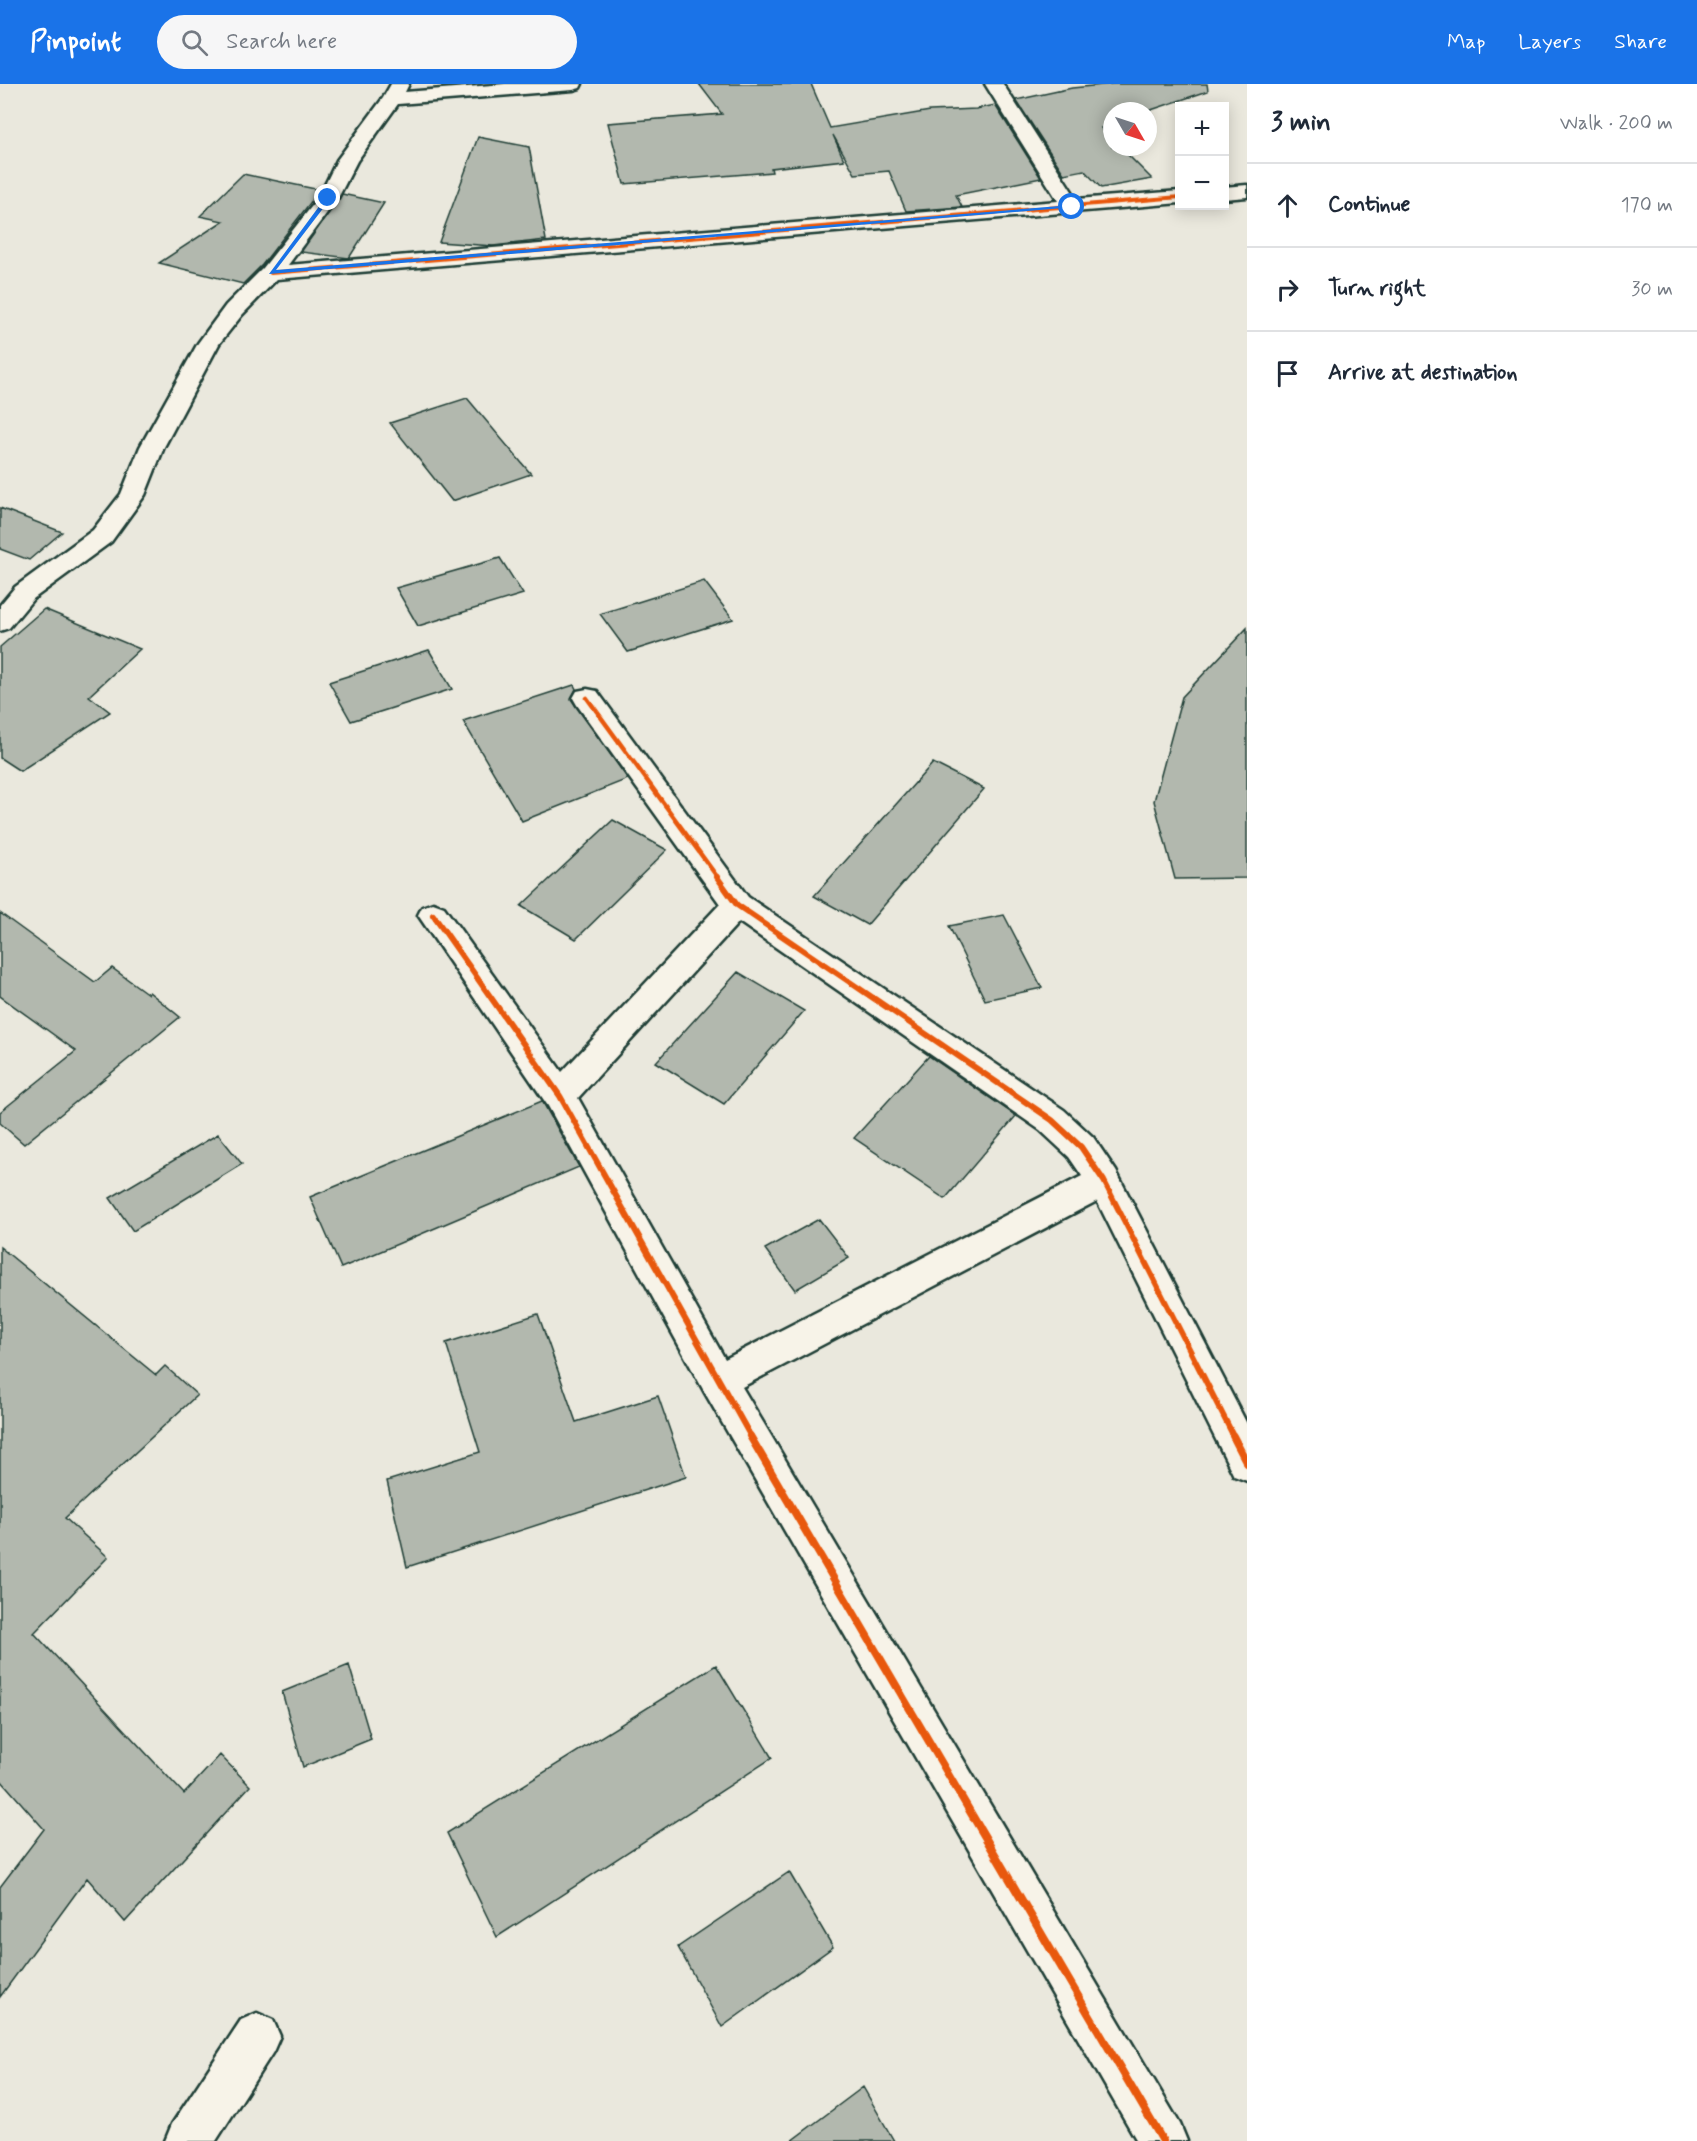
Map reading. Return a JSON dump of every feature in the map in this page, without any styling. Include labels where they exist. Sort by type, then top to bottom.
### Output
[{"type":"street","points":[[0,622],[24,593],[102,536],[133,495],[152,447],[210,343],[234,310],[271,273],[328,198],[347,160],[396,92],[573,84]]},
{"type":"street","points":[[994,84],[1072,207]]},
{"type":"street","points":[[1229,193],[1247,191]]},
{"type":"street","points":[[271,273],[1175,197]]},
{"type":"street","points":[[587,698],[737,905],[1052,1120],[1081,1147],[1104,1181],[1247,1463]]},
{"type":"street","points":[[560,1096],[737,905]]},
{"type":"street","points":[[433,915],[560,1096],[718,1381],[1163,2141]]},
{"type":"street","points":[[718,1381],[1104,1181]]},
{"type":"street","points":[[189,2141],[257,2036]]},
{"type":"building","points":[[699,84],[811,84],[830,128],[930,111],[976,109],[995,105],[1041,178],[956,195],[962,207],[906,211],[889,171],[855,174],[833,135],[844,160],[771,168],[772,172],[624,184],[608,123],[722,114]]},
{"type":"building","points":[[1113,84],[1207,84],[1208,91],[1157,108],[1157,102],[1103,102],[1103,127],[1101,128],[1103,130],[1103,156],[1129,156],[1152,179],[1101,188],[1084,170],[1064,174],[1016,100],[1072,88]]},
{"type":"building","points":[[478,137],[529,147],[546,240],[493,246],[439,242]]},
{"type":"building","points":[[243,174],[320,190],[262,265],[243,284],[159,263],[223,221],[200,216]]},
{"type":"building","points":[[342,194],[384,203],[349,258],[301,252]]},
{"type":"building","points":[[467,398],[531,474],[452,501],[390,423]]},
{"type":"building","points":[[0,508],[62,532],[29,560],[0,549]]},
{"type":"building","points":[[500,558],[523,594],[418,626],[396,588]]},
{"type":"building","points":[[704,581],[733,619],[628,652],[600,614]]},
{"type":"building","points":[[44,609],[140,649],[89,696],[110,712],[20,771],[0,758],[0,647]]},
{"type":"building","points":[[1247,628],[1247,878],[1175,879],[1154,801],[1182,697]]},
{"type":"building","points":[[429,650],[452,689],[351,721],[329,682]]},
{"type":"building","points":[[574,685],[576,689],[571,699],[628,779],[522,821],[463,721]]},
{"type":"building","points":[[933,763],[984,789],[867,925],[814,896]]},
{"type":"building","points":[[613,820],[667,850],[576,939],[521,906]]},
{"type":"building","points":[[0,913],[95,982],[112,968],[148,994],[149,992],[180,1017],[24,1144],[0,1123],[0,1112],[76,1051],[0,996]]},
{"type":"building","points":[[1004,915],[1042,988],[985,1000],[949,926]]},
{"type":"building","points":[[738,972],[804,1011],[724,1104],[656,1062]]},
{"type":"building","points":[[929,1056],[1016,1116],[945,1199],[854,1138]]},
{"type":"building","points":[[542,1101],[579,1167],[341,1268],[310,1197]]},
{"type":"building","points":[[218,1134],[242,1164],[133,1231],[110,1198]]},
{"type":"building","points":[[819,1219],[849,1258],[795,1290],[765,1249]]},
{"type":"building","points":[[0,1247],[156,1375],[165,1366],[197,1395],[65,1518],[108,1557],[34,1633],[184,1794],[220,1755],[250,1786],[125,1922],[87,1878],[0,1997],[0,1887],[44,1829],[0,1779]]},
{"type":"building","points":[[538,1314],[576,1422],[658,1396],[686,1477],[407,1567],[387,1481],[480,1452],[446,1343]]},
{"type":"building","points":[[349,1665],[371,1739],[303,1767],[282,1692]]},
{"type":"building","points":[[716,1665],[772,1758],[497,1937],[447,1833]]},
{"type":"building","points":[[789,1872],[833,1947],[722,2027],[678,1947]]},
{"type":"building","points":[[863,2087],[894,2141],[791,2141]]},
{"type":"cycle path","points":[[271,273],[1175,197]]},
{"type":"cycle path","points":[[587,698],[737,905],[1052,1120],[1081,1147],[1104,1181],[1247,1463]]},
{"type":"cycle path","points":[[433,915],[560,1096],[718,1381],[1163,2141]]},
{"type":"route","points":[[328,198],[271,273],[1072,207]]}]
